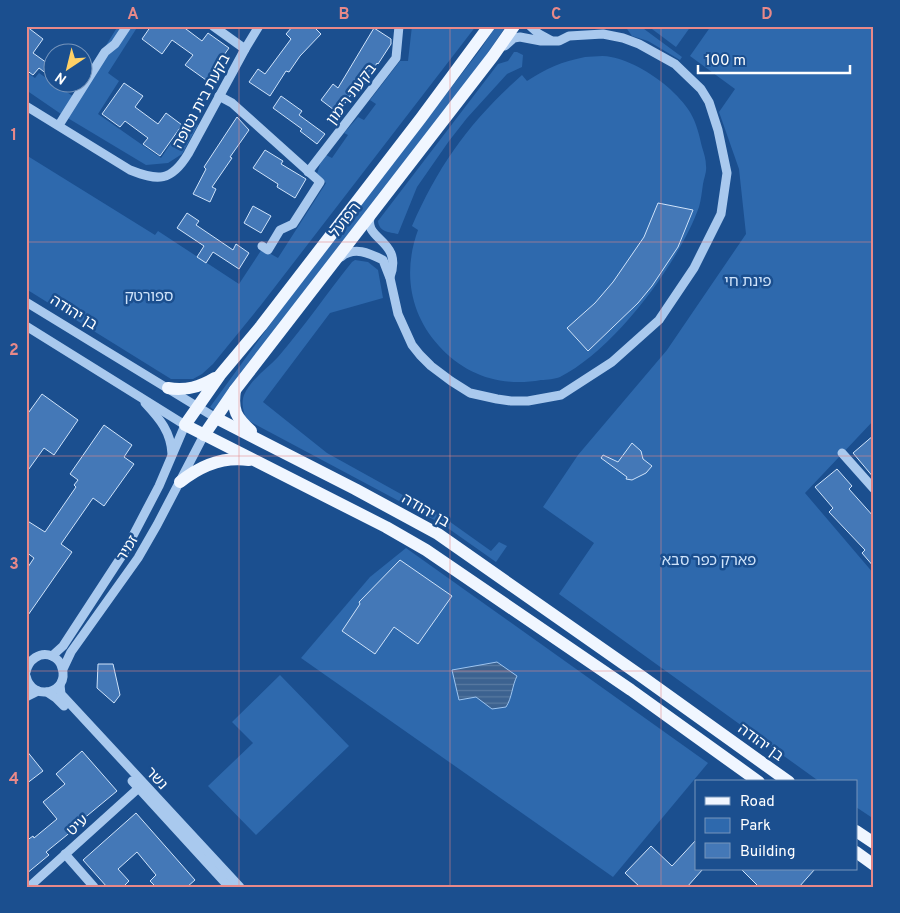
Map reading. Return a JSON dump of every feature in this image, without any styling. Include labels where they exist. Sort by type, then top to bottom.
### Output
[{"type":"main road","name":"הפועל","points":[[185,425],[220,375],[261,326],[409,134],[489,26]]},
{"type":"main road","name":"הפועל","points":[[204,435],[234,390],[493,56],[514,26]]},
{"type":"main road","points":[[168,388],[186,390],[209,382],[220,375]]},
{"type":"main road","points":[[234,390],[234,409],[238,418],[261,442]]},
{"type":"main road","name":"בן יהודה","points":[[216,418],[438,534],[786,780]]},
{"type":"main road","points":[[185,425],[386,527],[426,550],[632,690],[755,780]]},
{"type":"main road","points":[[180,482],[205,464],[233,459],[254,460]]},
{"type":"main road","points":[[858,832],[874,843]]},
{"type":"main road","points":[[858,853],[874,865]]},
{"type":"street","points":[[58,126],[105,52],[115,44],[127,26]]},
{"type":"street","points":[[213,26],[245,48]]},
{"type":"street","name":"בקעת בית נטופה","points":[[26,106],[130,170],[148,178],[169,175],[181,166],[245,48],[259,26]]},
{"type":"street","name":"בקעת רימון","points":[[308,172],[396,58],[399,26]]},
{"type":"street","points":[[530,26],[539,34],[552,41]]},
{"type":"street","points":[[328,270],[345,254],[353,251],[362,251],[383,260],[390,278],[398,314],[408,338],[420,355],[451,382],[470,393],[496,400],[528,401],[561,395],[612,362],[658,320],[694,268],[721,214],[727,173],[718,130],[709,102],[701,89],[674,64],[631,41],[603,34],[569,36],[552,41],[541,41],[525,36],[514,38],[493,56]]},
{"type":"street","points":[[219,96],[232,103],[320,182],[293,224],[280,230],[268,250],[262,246]]},
{"type":"street","points":[[372,213],[369,220],[371,231],[388,245],[391,252],[393,270],[390,278]]},
{"type":"street","name":"בן יהודה","points":[[26,302],[216,418]]},
{"type":"street","points":[[26,326],[185,425]]},
{"type":"street","points":[[134,392],[163,424],[169,435],[172,456]]},
{"type":"street","name":"זמיר","points":[[52,656],[64,646],[125,550],[159,486],[185,425]]},
{"type":"street","name":"זמיר","points":[[63,670],[71,652],[138,558],[204,435]]},
{"type":"street","points":[[842,453],[874,489]]},
{"type":"street","points":[[40,656],[52,656],[61,664],[63,670],[60,684],[47,692],[38,691],[30,686],[26,676],[28,661],[40,656]]},
{"type":"street","name":"נשר","points":[[60,684],[61,694],[229,887]]},
{"type":"street","points":[[26,696],[38,691]]},
{"type":"street","name":"נשר","points":[[47,692],[56,698],[240,887]]},
{"type":"street","name":"עיט","points":[[29,887],[141,786]]},
{"type":"street","points":[[66,854],[94,887]]},
{"type":"green space","points":[[118,26],[138,26],[108,73],[119,81],[98,114],[161,158],[188,118],[198,125],[182,154],[168,163],[146,165],[61,114],[26,90],[26,72],[35,78],[39,73],[42,75],[42,92],[67,92],[74,97],[77,92],[92,92],[92,68]]},
{"type":"green space","name":"ספורטק","points":[[412,26],[476,26],[261,305],[213,364],[202,374],[193,379],[171,379],[26,289],[26,155],[155,235],[158,231],[239,284],[262,249],[278,258],[326,183],[317,174],[320,164],[326,155],[332,158],[348,135],[344,133],[358,117],[364,120],[376,104],[370,100],[400,61],[408,61]]},
{"type":"green space","points":[[496,26],[506,26],[483,60],[214,410],[210,407],[290,297],[480,50]]},
{"type":"green space","points":[[625,26],[640,26],[682,57],[680,60],[648,41],[632,36]]},
{"type":"green space","points":[[648,26],[691,26],[676,47]]},
{"type":"green space","name":"פארק כפר סבא","points":[[711,26],[874,26],[874,420],[805,493],[874,574],[874,819],[858,808],[858,780],[817,780],[559,594],[594,543],[543,507],[578,455],[667,350],[746,234],[739,169],[719,112],[735,89],[690,56]]},
{"type":"green space","points":[[514,52],[523,55],[522,67],[507,74],[449,141],[417,187],[398,234],[382,229],[378,221],[498,64],[508,61]]},
{"type":"green space","points":[[608,56],[634,65],[664,84],[688,109],[697,129],[706,161],[699,207],[690,229],[676,253],[642,303],[602,347],[581,364],[560,377],[551,379],[512,382],[486,377],[461,365],[450,356],[439,346],[421,320],[415,306],[410,276],[413,245],[418,230],[412,226],[433,183],[458,144],[504,92],[522,75],[527,81],[554,66],[585,57]]},
{"type":"green space","points":[[355,260],[368,262],[378,270],[383,298],[330,313],[263,402],[327,453],[446,519],[491,551],[499,542],[507,546],[496,562],[442,524],[247,420],[243,398],[247,389],[288,346]]},
{"type":"green space","points":[[406,548],[708,763],[613,877],[301,658],[370,577]]},
{"type":"green space","points":[[280,675],[349,746],[256,835],[208,786],[253,743],[232,722]]},
{"type":"shaded area","points":[[497,662],[517,676],[506,707],[492,709],[476,697],[459,700],[452,670]]},
{"type":"building","points":[[26,26],[43,39],[33,53],[42,59],[42,70],[39,68],[33,75],[26,70]]},
{"type":"building","points":[[151,26],[182,26],[202,41],[208,33],[229,48],[206,80],[185,65],[193,55],[172,40],[162,54],[142,39]]},
{"type":"building","points":[[293,26],[313,26],[321,34],[300,56],[289,72],[286,71],[270,96],[249,82],[258,69],[265,74],[291,39],[286,34]]},
{"type":"building","points":[[374,28],[391,39],[391,44],[360,92],[355,89],[338,113],[321,100],[333,84],[338,88]]},
{"type":"building","points":[[124,83],[143,96],[135,107],[158,124],[166,113],[182,125],[160,156],[143,144],[148,138],[125,121],[120,127],[102,114]]},
{"type":"building","points":[[281,96],[302,111],[299,115],[325,134],[317,144],[300,131],[302,129],[273,108]]},
{"type":"building","points":[[237,117],[249,130],[212,187],[216,189],[210,202],[193,194],[206,169],[204,167]]},
{"type":"building","points":[[265,150],[283,161],[281,164],[306,179],[295,198],[277,187],[278,184],[253,168]]},
{"type":"building","points":[[658,203],[693,210],[678,247],[652,286],[638,303],[588,351],[567,328],[595,303],[613,282],[644,237]]},
{"type":"building","points":[[253,206],[271,216],[261,233],[244,223]]},
{"type":"building","points":[[187,213],[199,221],[196,225],[233,250],[236,244],[249,253],[239,269],[213,252],[206,263],[197,257],[204,246],[177,228]]},
{"type":"building","points":[[42,394],[78,420],[54,455],[44,448],[26,473],[26,416]]},
{"type":"building","points":[[104,425],[132,445],[124,457],[134,464],[104,506],[93,498],[61,544],[72,552],[26,618],[26,570],[34,558],[26,552],[26,520],[45,532],[76,487],[74,485],[78,480],[70,474]]},
{"type":"building","points":[[874,435],[874,478],[853,453]]},
{"type":"building","points":[[632,443],[641,451],[643,459],[652,466],[646,473],[632,480],[626,479],[627,477],[601,458],[603,455],[618,462]]},
{"type":"building","points":[[837,469],[852,486],[849,489],[874,517],[874,567],[862,553],[865,550],[829,512],[833,508],[815,487]]},
{"type":"building","points":[[400,560],[452,596],[418,644],[394,627],[375,654],[342,631],[360,604],[359,602]]},
{"type":"building","points":[[98,664],[113,664],[120,695],[114,703],[97,688]]},
{"type":"building","points":[[26,750],[43,771],[26,784]]},
{"type":"building","points":[[82,751],[117,791],[46,852],[49,855],[26,874],[26,841],[33,836],[34,838],[57,819],[43,802],[65,784],[56,774]]},
{"type":"building","points":[[136,813],[195,880],[187,887],[156,887],[150,881],[156,875],[137,852],[118,869],[129,881],[123,887],[107,887],[83,860]]},
{"type":"building","points":[[695,841],[695,870],[702,870],[687,887],[640,887],[625,873],[651,846],[672,866]]},
{"type":"building","points":[[742,870],[814,870],[799,887],[759,887]]},
{"type":"park label","name":"פינת חי","points":[[748,281]]}]
